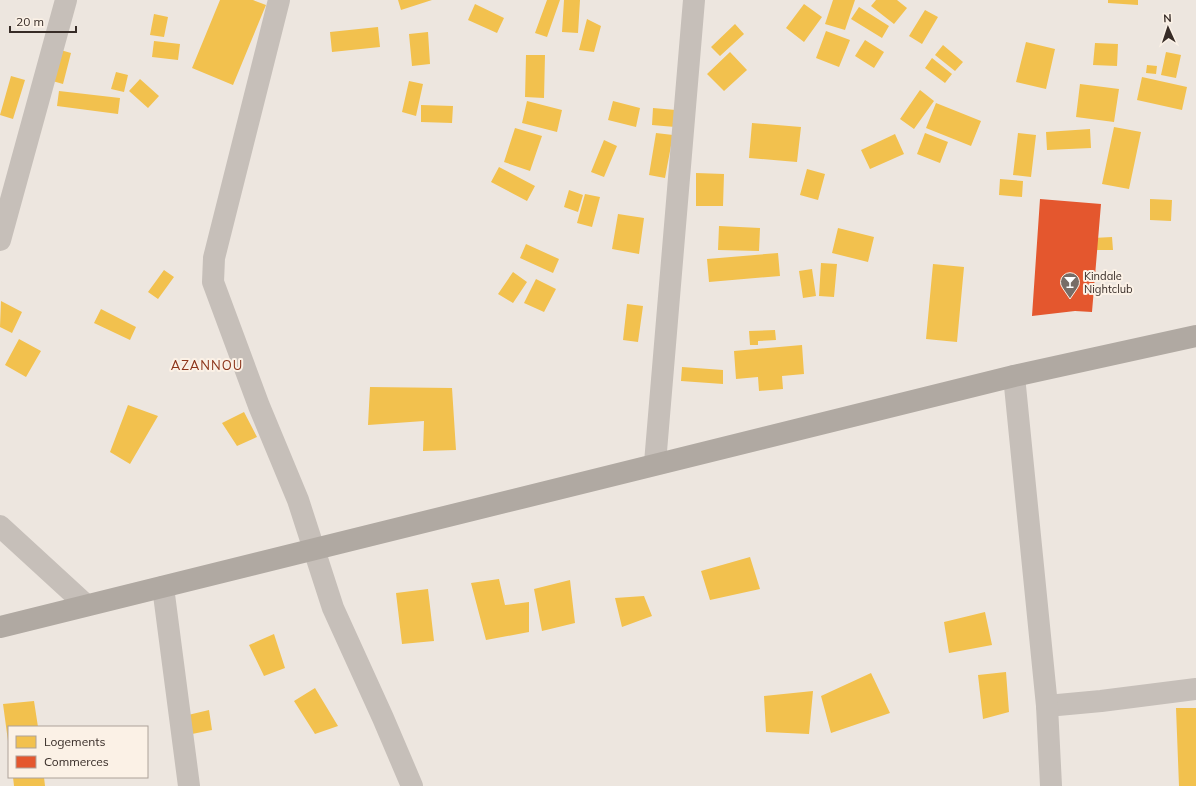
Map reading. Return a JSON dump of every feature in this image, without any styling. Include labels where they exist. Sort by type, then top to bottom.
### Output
[{"type":"highway","points":[[0,627],[314,550],[655,463],[1014,376],[1196,336]]},
{"type":"street","points":[[0,240],[66,0]]},
{"type":"street","points":[[279,0],[212,271],[213,282],[258,406],[298,500],[332,608],[383,718],[412,786]]},
{"type":"street","points":[[655,463],[694,0]]},
{"type":"street","points":[[1014,376],[1047,706],[1051,786]]},
{"type":"street","points":[[0,526],[86,605]]},
{"type":"street","points":[[163,587],[189,786]]},
{"type":"street","points":[[1047,706],[1196,689]]},
{"type":"building: Logements","points":[[220,0],[253,0],[266,5],[233,85],[192,68]]},
{"type":"building: Logements","points":[[398,0],[432,0],[401,10]]},
{"type":"building: Logements","points":[[547,0],[560,0],[547,37],[535,33]]},
{"type":"building: Logements","points":[[564,0],[580,0],[578,33],[562,32]]},
{"type":"building: Logements","points":[[833,0],[855,0],[845,30],[825,24]]},
{"type":"building: Logements","points":[[876,0],[897,0],[907,8],[894,24],[871,6]]},
{"type":"building: Logements","points":[[1108,0],[1138,0],[1138,5],[1108,3]]},
{"type":"building: Logements","points":[[475,4],[504,18],[497,33],[468,20]]},
{"type":"building: Logements","points":[[804,4],[822,17],[804,42],[786,28]]},
{"type":"building: Logements","points":[[859,7],[889,26],[882,38],[851,19]]},
{"type":"building: Logements","points":[[925,10],[938,17],[922,44],[909,36]]},
{"type":"building: Logements","points":[[154,14],[168,17],[164,37],[150,35]]},
{"type":"building: Logements","points":[[587,19],[601,26],[594,52],[579,50]]},
{"type":"building: Logements","points":[[735,24],[744,34],[720,56],[711,47]]},
{"type":"building: Logements","points":[[378,27],[380,47],[332,52],[330,32]]},
{"type":"building: Logements","points":[[826,31],[850,40],[839,67],[816,58]]},
{"type":"building: Logements","points":[[428,32],[430,64],[412,66],[409,34]]},
{"type":"building: Logements","points":[[865,40],[884,52],[874,68],[855,56]]},
{"type":"building: Logements","points":[[154,41],[180,44],[178,60],[152,57]]},
{"type":"building: Logements","points":[[1026,42],[1055,49],[1046,89],[1016,82]]},
{"type":"building: Logements","points":[[1095,43],[1118,44],[1117,66],[1093,65]]},
{"type":"building: Logements","points":[[943,45],[963,62],[955,71],[935,55]]},
{"type":"building: Logements","points":[[57,49],[71,53],[63,84],[49,80]]},
{"type":"building: Logements","points":[[730,52],[747,70],[724,91],[707,74]]},
{"type":"building: Logements","points":[[1166,52],[1181,55],[1176,78],[1161,75]]},
{"type":"building: Logements","points":[[526,55],[545,55],[544,98],[525,97]]},
{"type":"building: Logements","points":[[932,58],[952,74],[945,83],[925,68]]},
{"type":"building: Logements","points":[[1147,65],[1157,66],[1156,74],[1146,73]]},
{"type":"building: Logements","points":[[116,72],[128,75],[124,92],[111,89]]},
{"type":"building: Logements","points":[[11,76],[25,80],[13,119],[0,115]]},
{"type":"building: Logements","points":[[1142,77],[1187,87],[1182,110],[1137,100]]},
{"type":"building: Logements","points":[[140,79],[159,96],[148,108],[129,91]]},
{"type":"building: Logements","points":[[409,81],[423,84],[416,116],[402,112]]},
{"type":"building: Logements","points":[[1080,84],[1119,89],[1114,122],[1076,117]]},
{"type":"building: Logements","points":[[920,90],[934,101],[914,129],[900,119]]},
{"type":"building: Logements","points":[[59,91],[120,98],[118,114],[57,106]]},
{"type":"building: Logements","points":[[527,101],[562,110],[557,132],[522,123]]},
{"type":"building: Logements","points":[[613,101],[640,108],[636,127],[608,120]]},
{"type":"building: Logements","points":[[936,103],[981,121],[971,146],[926,128]]},
{"type":"building: Logements","points":[[421,105],[453,106],[452,123],[421,122]]},
{"type":"building: Logements","points":[[653,108],[676,110],[675,127],[652,125]]},
{"type":"building: Logements","points":[[752,123],[801,127],[797,162],[749,158]]},
{"type":"building: Logements","points":[[1114,127],[1141,132],[1129,189],[1102,184]]},
{"type":"building: Logements","points":[[515,128],[542,136],[530,171],[504,162]]},
{"type":"building: Logements","points":[[1090,129],[1091,148],[1047,150],[1046,132]]},
{"type":"building: Logements","points":[[656,133],[673,135],[665,178],[649,175]]},
{"type":"building: Logements","points":[[925,133],[948,142],[940,163],[917,154]]},
{"type":"building: Logements","points":[[1018,133],[1036,135],[1031,177],[1013,175]]},
{"type":"building: Logements","points":[[895,134],[904,154],[870,169],[861,150]]},
{"type":"building: Logements","points":[[604,140],[617,146],[604,177],[591,172]]},
{"type":"building: Logements","points":[[499,167],[535,186],[527,201],[491,182]]},
{"type":"building: Logements","points":[[807,169],[825,174],[818,200],[800,195]]},
{"type":"building: Logements","points":[[696,173],[724,174],[723,206],[696,206]]},
{"type":"building: Logements","points":[[1000,179],[1023,181],[1022,197],[999,195]]},
{"type":"building: Logements","points":[[569,190],[583,195],[578,212],[564,207]]},
{"type":"building: Logements","points":[[585,194],[600,197],[592,227],[577,223]]},
{"type":"building: Logements","points":[[1150,199],[1172,200],[1171,221],[1150,220]]},
{"type":"building: Logements","points":[[618,214],[644,218],[639,254],[612,249]]},
{"type":"building: Logements","points":[[719,226],[760,228],[759,251],[718,250]]},
{"type":"building: Logements","points":[[838,228],[874,237],[868,262],[832,253]]},
{"type":"building: Logements","points":[[1112,237],[1113,250],[1093,250],[1093,238]]},
{"type":"building: Logements","points":[[526,244],[559,259],[553,273],[520,258]]},
{"type":"building: Logements","points":[[778,253],[780,276],[709,282],[707,259]]},
{"type":"building: Logements","points":[[821,263],[837,264],[834,297],[819,296]]},
{"type":"building: Logements","points":[[933,264],[964,267],[957,342],[926,339]]},
{"type":"building: Logements","points":[[812,269],[816,296],[803,298],[799,271]]},
{"type":"building: Logements","points":[[164,270],[174,277],[158,299],[148,292]]},
{"type":"building: Logements","points":[[513,272],[527,282],[513,303],[498,294]]},
{"type":"building: Logements","points":[[536,279],[556,289],[544,312],[524,303]]},
{"type":"building: Logements","points":[[1,301],[22,312],[12,333],[0,327]]},
{"type":"building: Logements","points":[[627,304],[643,306],[638,342],[623,340]]},
{"type":"building: Logements","points":[[101,309],[136,327],[130,340],[94,323]]},
{"type":"building: Logements","points":[[775,330],[776,340],[758,341],[758,345],[750,345],[749,331]]},
{"type":"building: Logements","points":[[19,339],[41,351],[26,377],[5,365]]},
{"type":"building: Logements","points":[[802,345],[804,374],[782,376],[783,389],[759,391],[758,377],[736,379],[734,351]]},
{"type":"building: Logements","points":[[682,367],[723,370],[723,384],[681,381]]},
{"type":"building: Logements","points":[[370,387],[452,388],[456,450],[423,451],[424,421],[368,425]]},
{"type":"building: Logements","points":[[128,405],[158,416],[130,464],[110,452]]},
{"type":"building: Logements","points":[[244,412],[257,437],[237,446],[222,423]]},
{"type":"building: Logements","points":[[750,557],[760,589],[710,600],[701,571]]},
{"type":"building: Logements","points":[[499,579],[505,605],[529,602],[529,632],[486,640],[471,583]]},
{"type":"building: Logements","points":[[570,580],[575,623],[542,631],[534,589]]},
{"type":"building: Logements","points":[[428,589],[434,641],[402,644],[396,593]]},
{"type":"building: Logements","points":[[644,596],[652,616],[622,627],[615,598]]},
{"type":"building: Logements","points":[[985,612],[992,645],[949,653],[944,622]]},
{"type":"building: Logements","points":[[274,634],[285,668],[264,676],[249,645]]},
{"type":"building: Logements","points":[[1006,672],[1009,712],[983,719],[978,675]]},
{"type":"building: Logements","points":[[871,673],[890,713],[831,733],[821,696]]},
{"type":"building: Logements","points":[[315,688],[338,726],[315,734],[294,701]]},
{"type":"building: Logements","points":[[813,691],[809,734],[766,732],[764,696]]},
{"type":"building: Logements","points":[[34,701],[38,726],[8,726],[8,741],[3,704]]},
{"type":"building: Logements","points":[[1176,708],[1196,708],[1196,786],[1179,786]]},
{"type":"building: Logements","points":[[209,710],[212,730],[192,734],[188,715]]},
{"type":"building: Logements","points":[[13,778],[44,778],[45,786],[14,786]]},
{"type":"building: Commerces","points":[[1040,199],[1101,204],[1092,312],[1075,311],[1032,316]]},
{"type":"place","name":"Kindale Nightclub","points":[[1070,299]]},
{"type":"district","name":"AZANNOU","points":[[207,365]]}]
